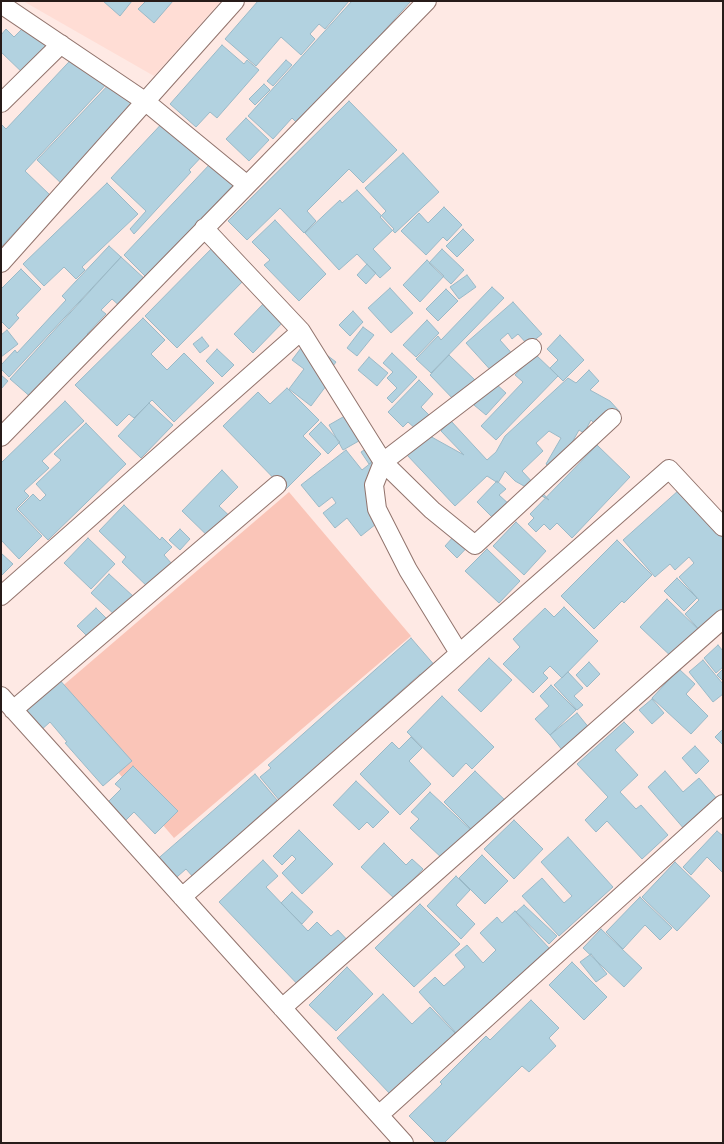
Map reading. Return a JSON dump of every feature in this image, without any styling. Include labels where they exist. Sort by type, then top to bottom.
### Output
[{"type":"street","points":[[1,263],[235,1]]},
{"type":"street","points":[[1,437],[427,1]]},
{"type":"street","points":[[1,4],[146,102],[247,185]]},
{"type":"street","points":[[1,103],[61,44]]},
{"type":"street","points":[[204,228],[301,331],[383,462],[432,510],[475,545],[612,418]]},
{"type":"street","points":[[1,596],[301,331]]},
{"type":"street","points":[[459,653],[408,570],[377,509],[374,485],[383,462],[532,348]]},
{"type":"street","points":[[182,897],[669,469],[723,527]]},
{"type":"street","points":[[14,710],[277,485]]},
{"type":"street","points":[[282,1008],[723,619]]},
{"type":"street","points":[[1,696],[404,1143]]},
{"type":"street","points":[[379,1115],[723,804]]},
{"type":"shaded area","points":[[23,1],[221,1],[154,76]]},
{"type":"shaded area","points":[[289,492],[411,636],[174,838],[52,695]]},
{"type":"building","points":[[103,1],[132,1],[120,16]]},
{"type":"building","points":[[146,1],[173,1],[154,23],[138,9]]},
{"type":"building","points":[[258,1],[349,1],[325,29],[319,24],[310,34],[315,39],[301,55],[281,37],[256,66],[225,39]]},
{"type":"building","points":[[352,1],[411,1],[299,125],[292,118],[273,139],[248,116]]},
{"type":"building","points":[[32,19],[59,44],[27,77],[1,52],[1,35],[6,29],[14,37]]},
{"type":"building","points":[[222,45],[244,64],[247,60],[259,70],[217,118],[210,112],[196,127],[170,104]]},
{"type":"building","points":[[81,49],[112,78],[25,171],[50,195],[1,247],[1,124],[6,129]]},
{"type":"building","points":[[286,60],[292,65],[273,86],[267,81]]},
{"type":"building","points":[[114,79],[143,107],[66,188],[37,160]]},
{"type":"building","points":[[264,84],[270,90],[255,105],[249,99]]},
{"type":"building","points":[[349,101],[397,150],[363,183],[349,169],[307,211],[316,221],[304,233],[280,208],[247,240],[228,221]]},
{"type":"building","points":[[167,118],[205,153],[189,170],[191,172],[134,234],[130,229],[146,211],[111,178]]},
{"type":"building","points":[[246,118],[269,140],[249,161],[226,139]]},
{"type":"building","points":[[403,153],[439,192],[395,233],[380,217],[386,211],[365,188]]},
{"type":"building","points":[[211,163],[234,184],[146,277],[124,255]]},
{"type":"building","points":[[107,183],[138,214],[82,267],[85,270],[76,279],[64,267],[44,286],[23,264]]},
{"type":"building","points":[[357,190],[394,229],[373,249],[391,268],[380,278],[357,254],[339,270],[305,233],[340,200],[342,203]]},
{"type":"building","points":[[444,207],[462,225],[447,241],[443,237],[426,255],[401,231],[419,213],[428,223]]},
{"type":"building","points":[[275,220],[326,274],[299,301],[264,265],[270,260],[252,242]]},
{"type":"building","points":[[463,229],[474,240],[457,257],[446,246]]},
{"type":"building","points":[[218,242],[250,274],[177,348],[145,316]]},
{"type":"building","points":[[109,246],[121,257],[9,377],[1,369],[1,365],[15,350],[17,353],[66,300],[62,296]]},
{"type":"building","points":[[442,249],[464,270],[451,284],[429,263]]},
{"type":"building","points":[[121,257],[147,281],[122,308],[112,299],[101,310],[106,314],[87,334],[90,336],[33,399],[10,379]]},
{"type":"building","points":[[427,260],[444,276],[420,302],[403,285]]},
{"type":"building","points":[[367,264],[376,273],[366,284],[357,275]]},
{"type":"building","points":[[21,269],[41,289],[16,315],[19,318],[9,329],[1,321],[1,289]]},
{"type":"building","points":[[467,275],[476,287],[459,299],[450,287]]},
{"type":"building","points":[[492,287],[504,298],[431,373],[416,359],[438,336],[441,340]]},
{"type":"building","points":[[390,288],[413,313],[391,333],[368,308]]},
{"type":"building","points":[[446,289],[458,301],[438,321],[426,309]]},
{"type":"building","points":[[266,301],[285,320],[253,353],[234,334]]},
{"type":"building","points":[[513,302],[542,334],[528,345],[518,334],[512,339],[508,333],[500,340],[515,357],[495,375],[466,343]]},
{"type":"building","points":[[353,311],[363,322],[350,336],[339,325]]},
{"type":"building","points":[[143,318],[165,340],[151,354],[167,370],[184,353],[214,383],[174,422],[152,400],[134,418],[129,414],[117,426],[75,385]]},
{"type":"building","points":[[427,320],[439,333],[416,357],[403,345]]},
{"type":"building","points":[[363,327],[374,335],[357,356],[347,348]]},
{"type":"building","points":[[7,330],[18,344],[1,357],[1,335]]},
{"type":"building","points":[[560,335],[584,360],[563,381],[550,368],[558,360],[547,349]]},
{"type":"building","points":[[202,337],[209,346],[200,353],[193,344]]},
{"type":"building","points":[[307,340],[336,362],[324,378],[329,382],[311,406],[289,389],[304,369],[292,360]]},
{"type":"building","points":[[217,349],[234,365],[222,377],[206,361]]},
{"type":"building","points":[[392,353],[417,377],[392,403],[387,398],[397,388],[387,378],[393,372],[383,363]]},
{"type":"building","points":[[535,354],[558,376],[496,440],[481,426],[523,382],[515,375]]},
{"type":"building","points":[[449,355],[476,381],[456,402],[430,375]]},
{"type":"building","points":[[369,357],[388,373],[377,386],[358,370]]},
{"type":"building","points":[[589,370],[599,381],[590,390],[610,401],[620,412],[601,430],[591,420],[584,433],[579,430],[555,473],[546,464],[561,438],[549,431],[536,443],[543,451],[522,471],[549,500],[515,481],[505,471],[498,483],[487,476],[455,506],[407,455],[428,435],[464,455],[441,431],[451,421],[487,460],[496,452],[505,436],[568,378],[576,383]]},
{"type":"building","points":[[1,375],[8,381],[1,389]]},
{"type":"building","points":[[419,380],[433,394],[421,407],[431,417],[417,430],[408,422],[403,427],[388,412]]},
{"type":"building","points":[[495,383],[506,393],[486,415],[474,405]]},
{"type":"building","points":[[287,388],[319,420],[303,436],[321,454],[285,490],[223,426],[258,392],[270,404]]},
{"type":"building","points":[[65,401],[84,421],[42,461],[49,468],[24,491],[29,496],[16,509],[42,536],[19,559],[1,540],[1,463]]},
{"type":"building","points":[[149,403],[173,425],[141,458],[118,436]]},
{"type":"building","points":[[357,409],[371,434],[343,450],[329,425]]},
{"type":"building","points":[[321,422],[340,442],[328,454],[309,434]]},
{"type":"building","points":[[86,423],[126,464],[48,540],[18,509],[33,494],[40,501],[46,495],[36,484],[61,460],[54,454]]},
{"type":"building","points":[[380,440],[388,452],[369,464],[361,452]]},
{"type":"building","points":[[597,445],[630,477],[572,538],[557,523],[550,530],[544,524],[536,532],[528,524],[534,518],[530,514]]},
{"type":"building","points":[[346,450],[362,470],[372,462],[383,476],[374,483],[386,516],[361,536],[347,518],[335,528],[323,513],[336,503],[332,497],[319,507],[301,485]]},
{"type":"building","points":[[222,470],[238,487],[219,506],[238,524],[217,545],[182,511]]},
{"type":"building","points":[[497,481],[506,489],[499,495],[510,505],[495,520],[477,502]]},
{"type":"building","points":[[688,482],[723,520],[723,620],[705,636],[685,614],[699,600],[679,577],[694,563],[689,557],[675,570],[670,564],[655,577],[623,540]]},
{"type":"building","points":[[124,505],[160,540],[162,537],[172,547],[164,555],[172,564],[153,592],[122,562],[126,557],[99,531]]},
{"type":"building","points":[[516,522],[546,551],[524,575],[493,546]]},
{"type":"building","points":[[463,526],[476,538],[457,558],[445,546]]},
{"type":"building","points":[[180,529],[190,539],[180,550],[169,540]]},
{"type":"building","points":[[88,538],[115,564],[91,589],[64,563]]},
{"type":"building","points":[[617,540],[652,575],[624,603],[622,601],[594,629],[561,596]]},
{"type":"building","points":[[487,549],[520,581],[499,603],[465,571]]},
{"type":"building","points":[[1,553],[13,564],[1,576]]},
{"type":"building","points":[[109,574],[134,597],[116,616],[91,593]]},
{"type":"building","points":[[677,578],[697,598],[684,611],[664,591]]},
{"type":"building","points":[[667,599],[701,632],[675,660],[640,627]]},
{"type":"building","points":[[564,607],[598,641],[562,678],[550,666],[543,673],[548,678],[533,693],[503,664],[520,647],[513,639],[545,608],[554,617]]},
{"type":"building","points":[[96,608],[110,622],[92,641],[77,626]]},
{"type":"building","points":[[411,638],[436,667],[423,678],[420,674],[365,723],[367,725],[280,801],[260,777],[271,768],[268,765]]},
{"type":"building","points":[[718,645],[723,651],[723,667],[716,673],[704,658]]},
{"type":"building","points":[[489,658],[512,680],[481,712],[458,690]]},
{"type":"building","points":[[703,660],[723,684],[723,694],[713,702],[689,672]]},
{"type":"building","points":[[589,662],[600,674],[587,687],[576,675]]},
{"type":"building","points":[[679,669],[695,684],[686,694],[708,716],[691,734],[652,698]]},
{"type":"building","points":[[723,669],[723,681],[717,675]]},
{"type":"building","points":[[568,672],[583,688],[574,696],[583,705],[577,710],[554,685]]},
{"type":"building","points":[[57,677],[132,761],[103,786],[65,743],[67,742],[50,722],[40,731],[19,708]]},
{"type":"building","points":[[551,685],[576,710],[550,735],[535,719],[549,706],[540,696]]},
{"type":"building","points":[[442,696],[494,747],[472,769],[466,763],[453,777],[407,732]]},
{"type":"building","points":[[652,699],[664,713],[652,724],[639,710]]},
{"type":"building","points":[[577,713],[590,729],[563,751],[550,735]]},
{"type":"building","points":[[624,722],[634,732],[615,750],[638,775],[620,792],[636,809],[641,805],[668,835],[642,859],[607,821],[596,832],[585,820],[608,797],[577,764]]},
{"type":"building","points":[[723,729],[723,745],[715,737]]},
{"type":"building","points":[[411,737],[422,748],[409,761],[431,784],[400,815],[360,774],[392,742],[399,749]]},
{"type":"building","points":[[695,746],[709,761],[696,774],[682,758]]},
{"type":"building","points":[[133,766],[178,811],[155,834],[134,812],[125,821],[107,803],[121,789],[115,784]]},
{"type":"building","points":[[475,771],[510,805],[479,837],[444,802]]},
{"type":"building","points":[[665,771],[683,792],[699,778],[718,800],[685,830],[648,787]]},
{"type":"building","points":[[255,774],[277,800],[248,826],[250,829],[194,878],[186,869],[170,883],[153,863]]},
{"type":"building","points":[[356,781],[389,812],[373,828],[367,822],[359,830],[333,805]]},
{"type":"building","points":[[430,792],[472,831],[444,860],[410,828],[419,819],[411,812]]},
{"type":"building","points":[[514,820],[543,849],[514,879],[484,849]]},
{"type":"building","points":[[299,830],[333,864],[302,894],[282,873],[296,859],[292,855],[282,865],[273,856]]},
{"type":"building","points":[[717,831],[723,836],[723,873],[707,857],[691,875],[683,867]]},
{"type":"building","points":[[568,837],[613,887],[559,936],[522,896],[542,878],[564,903],[572,896],[541,862]]},
{"type":"building","points":[[384,843],[406,865],[412,859],[423,869],[395,899],[361,867]]},
{"type":"building","points":[[482,855],[508,881],[485,904],[459,878]]},
{"type":"building","points":[[263,860],[278,876],[266,887],[308,931],[317,922],[331,936],[338,930],[351,944],[303,990],[219,902]]},
{"type":"building","points":[[675,862],[710,896],[677,931],[642,897]]},
{"type":"building","points":[[456,876],[470,890],[456,905],[475,924],[461,939],[427,906]]},
{"type":"building","points":[[292,892],[313,912],[302,924],[281,903]]},
{"type":"building","points":[[640,897],[672,928],[660,940],[645,925],[623,949],[606,932]]},
{"type":"building","points":[[420,904],[460,944],[414,987],[375,948]]},
{"type":"building","points":[[524,905],[557,936],[549,944],[516,912]]},
{"type":"building","points":[[515,911],[549,948],[456,1033],[419,992],[435,977],[444,986],[465,967],[455,955],[467,945],[483,963],[496,950],[480,933],[497,917],[502,923]]},
{"type":"building","points":[[601,929],[642,968],[624,987],[583,948]]},
{"type":"building","points":[[591,954],[607,974],[596,982],[580,962]]},
{"type":"building","points":[[572,962],[607,997],[584,1020],[549,985]]},
{"type":"building","points":[[347,967],[373,994],[336,1031],[309,1005]]},
{"type":"building","points":[[383,994],[412,1024],[430,1007],[455,1033],[391,1095],[337,1038]]},
{"type":"building","points":[[531,1000],[559,1028],[549,1038],[556,1046],[529,1072],[522,1066],[444,1143],[436,1143],[409,1116],[442,1084],[440,1082],[486,1036],[490,1040]]}]
